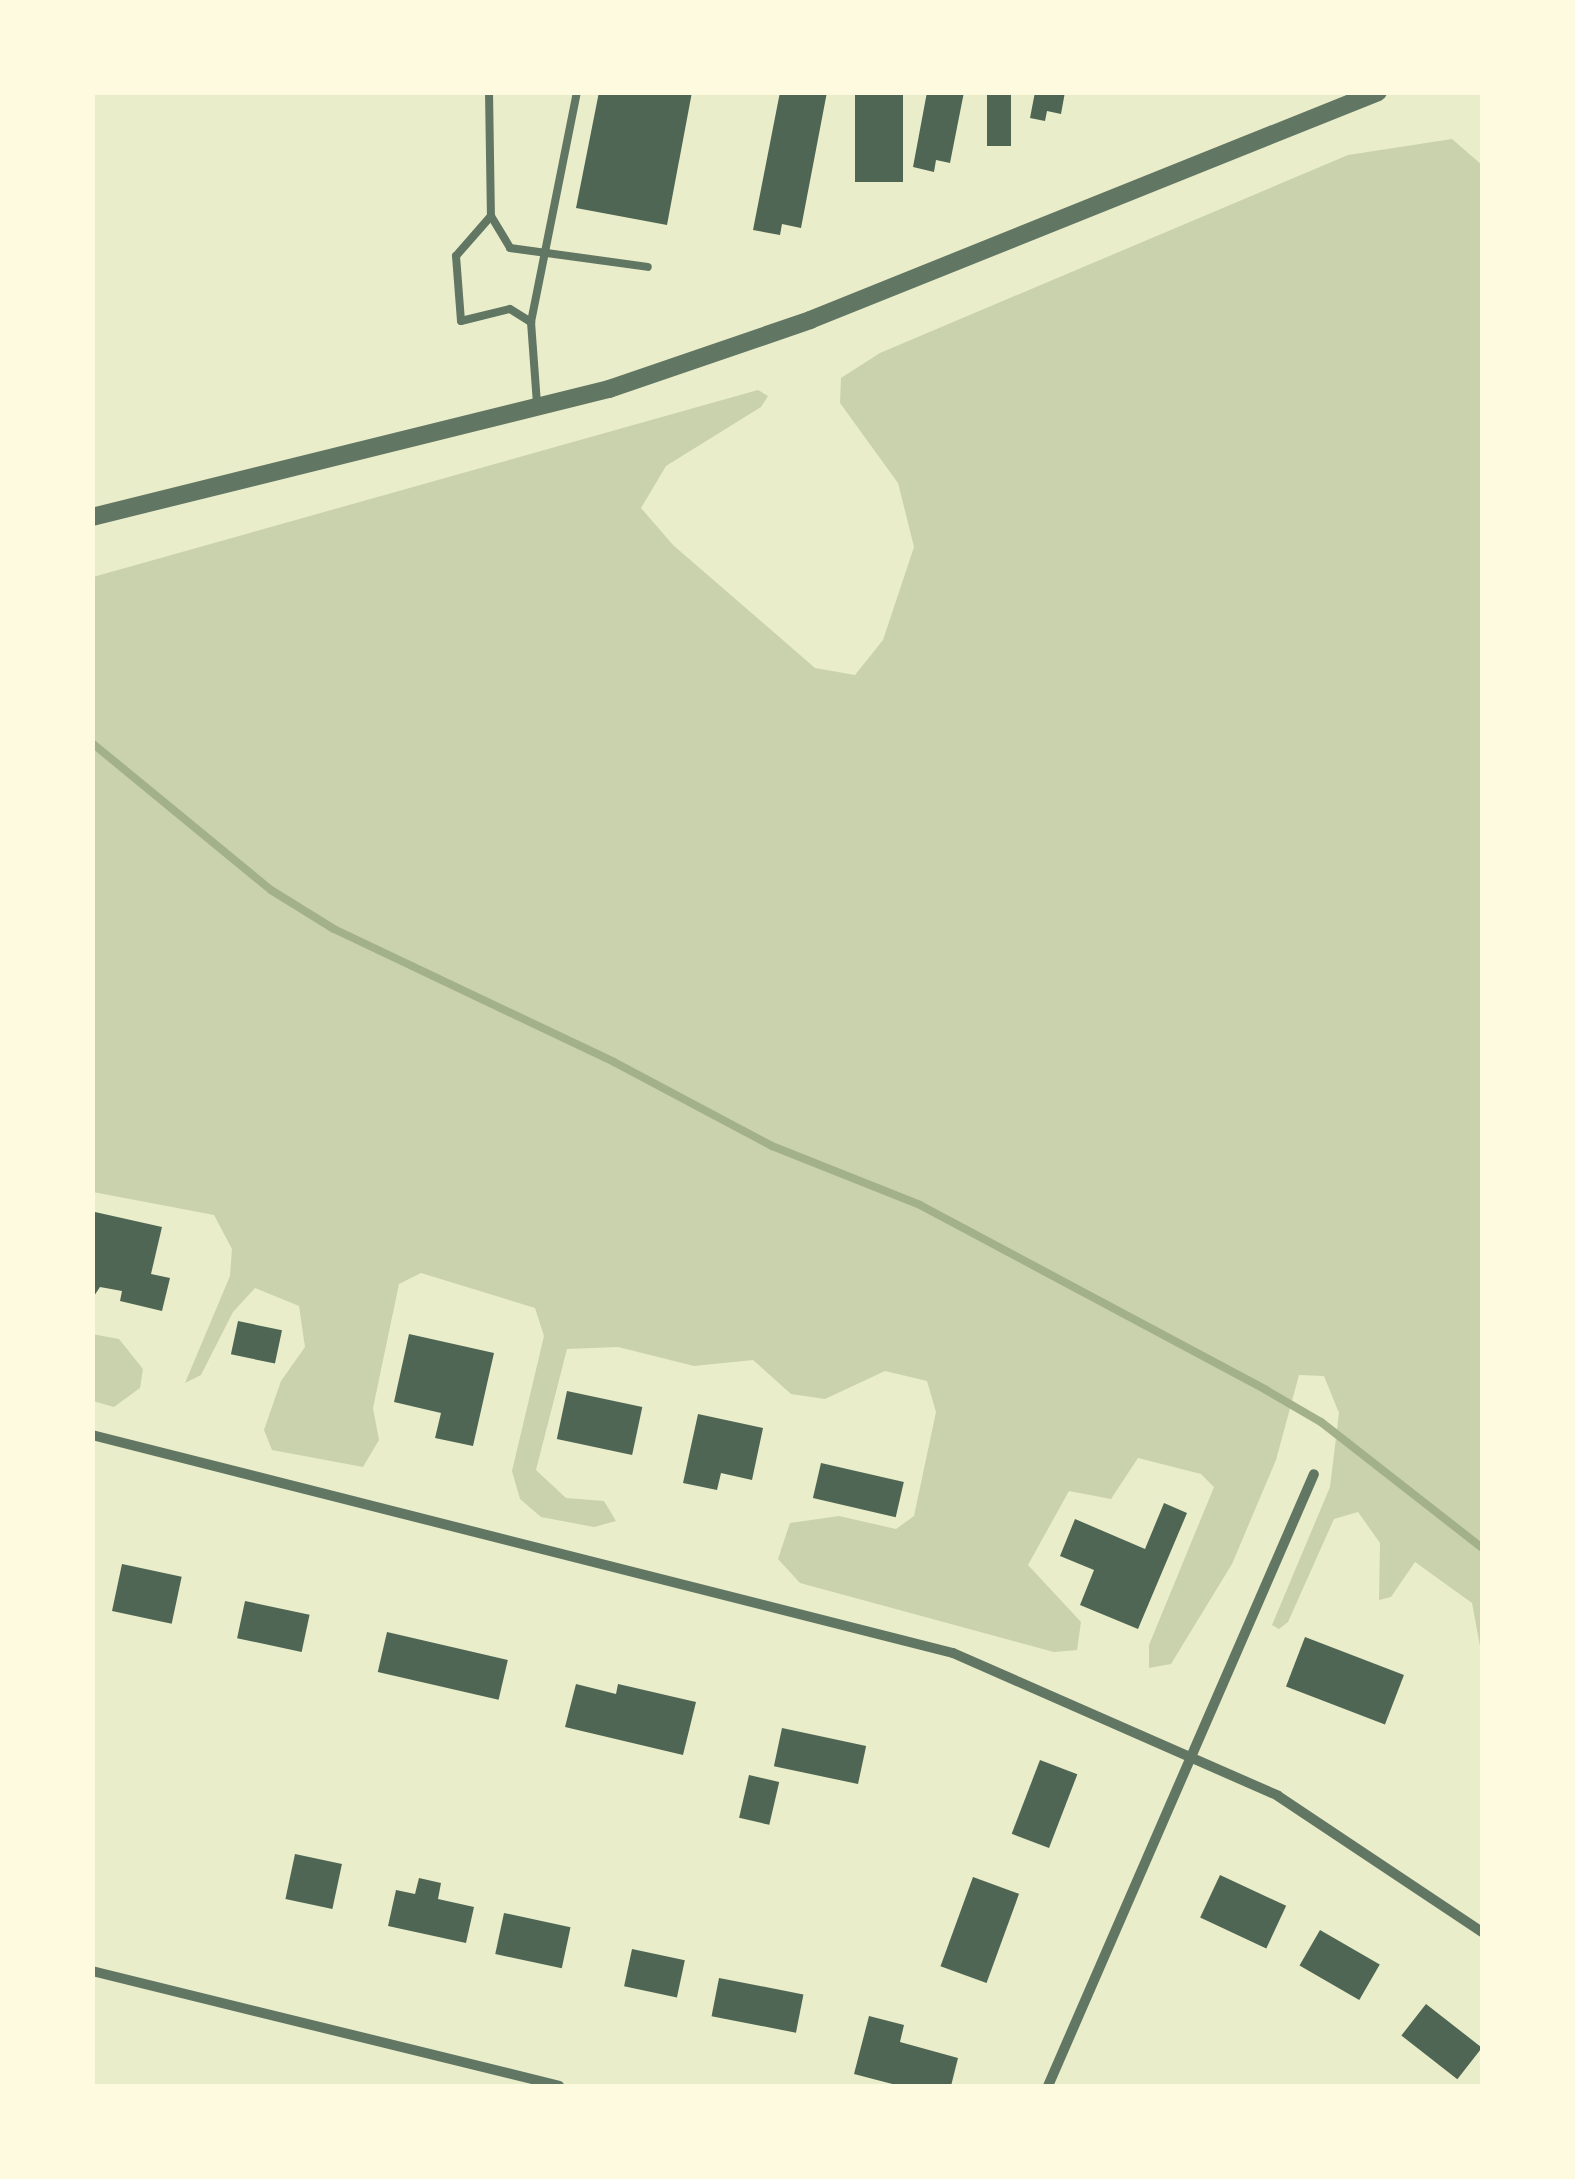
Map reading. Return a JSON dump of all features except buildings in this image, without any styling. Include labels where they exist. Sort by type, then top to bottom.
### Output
[{"type":"street","points":[[92,517],[538,408],[810,320],[1378,92]]},
{"type":"street","points":[[92,1435],[904,1638],[1191,1754],[1278,1796],[1482,1932]]},
{"type":"street","points":[[1048,2086],[1314,1474]]},
{"type":"street","points":[[92,1971],[558,2086]]},
{"type":"lane","points":[[488,92],[491,216],[510,248],[546,249],[648,267]]},
{"type":"lane","points":[[538,408],[531,322],[577,92]]},
{"type":"lane","points":[[491,216],[456,256],[460,321],[510,309],[531,322]]},
{"type":"green space","points":[[1452,139],[1482,165],[1482,1657],[1472,1603],[1415,1562],[1391,1597],[1379,1600],[1380,1543],[1358,1512],[1334,1519],[1288,1622],[1279,1629],[1272,1625],[1330,1487],[1339,1413],[1324,1376],[1299,1375],[1276,1460],[1232,1564],[1171,1664],[1149,1668],[1149,1645],[1214,1487],[1201,1474],[1138,1458],[1111,1499],[1069,1491],[1028,1565],[1081,1622],[1077,1650],[1054,1652],[800,1583],[778,1559],[790,1523],[839,1516],[896,1529],[914,1516],[936,1412],[927,1381],[885,1371],[825,1399],[791,1394],[753,1360],[694,1366],[618,1347],[567,1349],[536,1470],[566,1498],[604,1501],[616,1521],[594,1527],[541,1517],[520,1499],[512,1471],[544,1336],[535,1308],[421,1273],[399,1284],[373,1408],[379,1440],[363,1467],[272,1450],[264,1430],[281,1381],[305,1347],[299,1306],[255,1288],[233,1312],[201,1375],[185,1383],[230,1276],[232,1249],[214,1215],[93,1192],[93,577],[758,390],[768,396],[761,407],[666,466],[641,508],[673,545],[815,668],[855,675],[883,640],[914,547],[898,483],[840,403],[841,378],[880,353],[1348,155]]},
{"type":"green space","points":[[92,1334],[119,1339],[143,1369],[140,1388],[114,1407],[93,1401]]},
{"type":"waterway","points":[[92,743],[271,890],[334,929],[614,1062],[772,1146],[920,1205],[1266,1390],[1321,1422],[1482,1548]]}]
